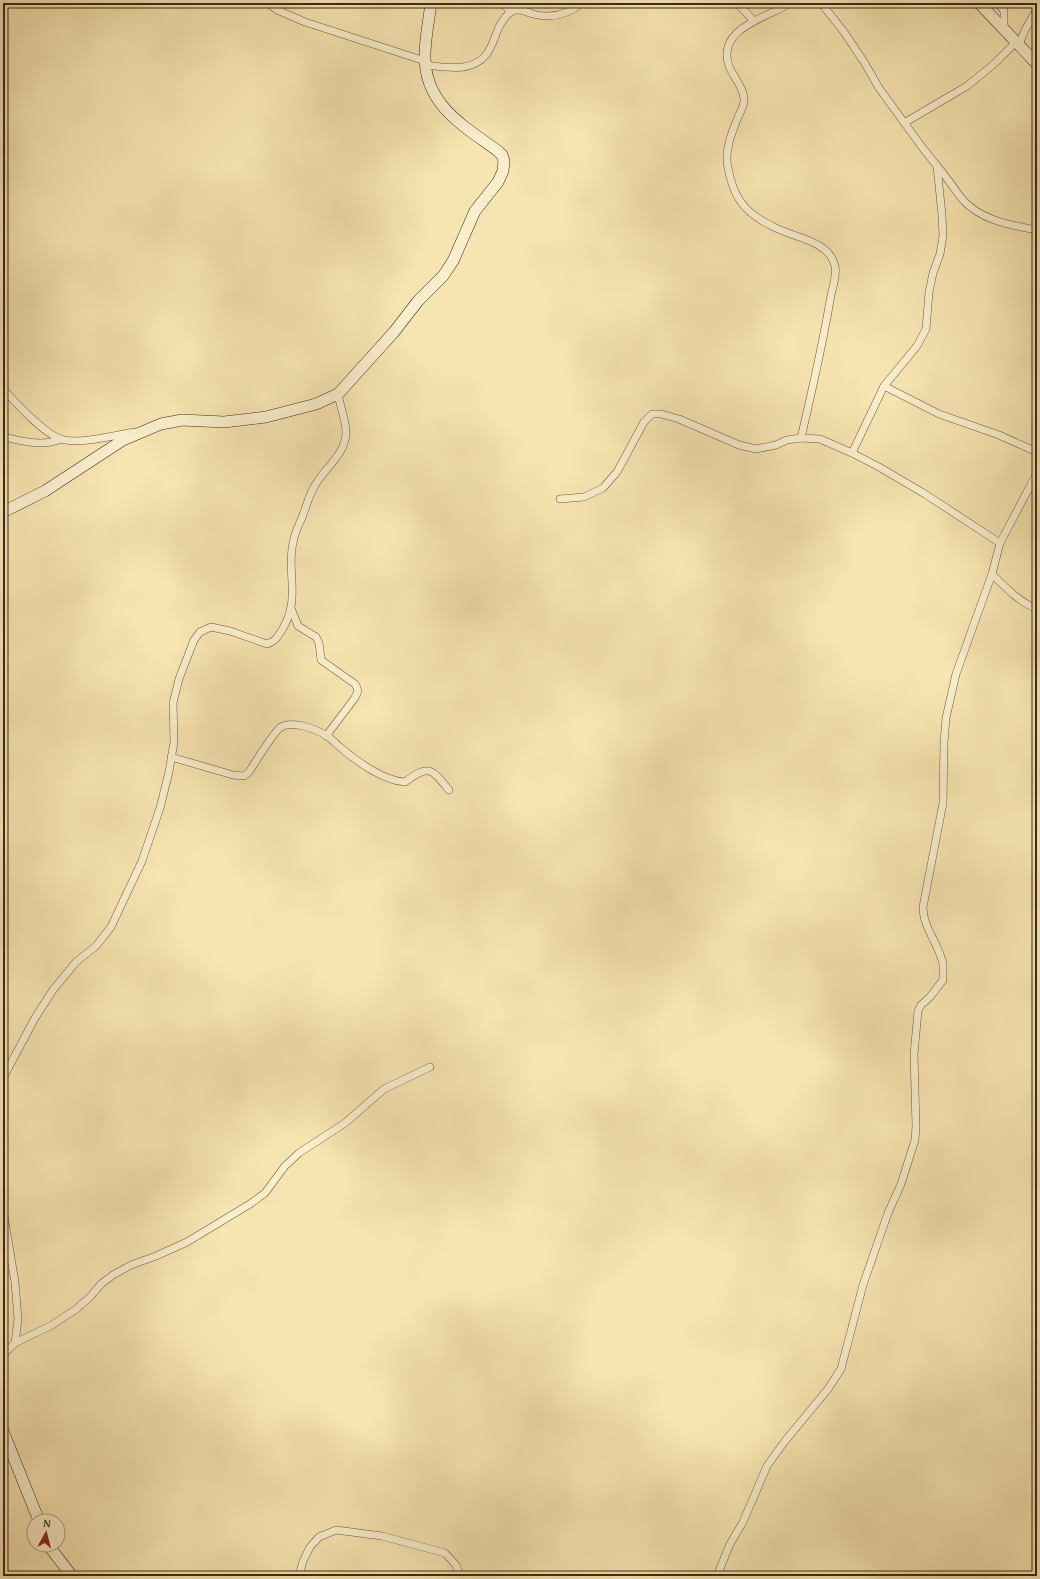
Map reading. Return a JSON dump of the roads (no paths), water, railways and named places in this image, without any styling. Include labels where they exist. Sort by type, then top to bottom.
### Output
[{"type":"street","points":[[268,3],[277,10],[304,22],[425,63],[460,68],[477,63],[486,55],[503,19],[511,12],[522,10],[550,17],[565,14],[582,3]]},
{"type":"street","points":[[3,512],[45,491],[123,440],[161,424],[182,420],[224,422],[266,417],[316,404],[338,394],[348,385],[366,362],[394,332],[418,301],[443,276],[453,261],[475,211],[498,182],[503,172],[504,162],[502,155],[453,118],[431,89],[427,79],[425,63],[431,3]]},
{"type":"street","points":[[502,3],[511,12]]},
{"type":"street","points":[[737,3],[754,21]]},
{"type":"street","points":[[790,3],[779,10],[744,26],[731,40],[728,51],[729,64],[742,89],[745,99],[728,146],[727,166],[733,188],[739,200],[754,215],[774,227],[821,246],[831,254],[836,267],[823,340],[801,438]]},
{"type":"street","points":[[821,3],[844,32],[879,88],[904,123],[947,177],[962,199],[971,208],[984,217],[1037,230]]},
{"type":"street","points":[[978,3],[1037,64]]},
{"type":"street","points":[[998,3],[1004,11],[1004,29]]},
{"type":"street","points":[[904,123],[967,86],[994,64],[1018,43],[1037,9]]},
{"type":"street","points":[[852,453],[884,386],[917,346],[926,329],[929,292],[933,273],[940,254],[942,236],[937,166]]},
{"type":"street","points":[[884,386],[939,414],[999,435],[1037,452]]},
{"type":"street","points":[[3,389],[48,432],[61,439],[76,441],[148,430]]},
{"type":"street","points":[[3,1078],[35,1018],[53,990],[76,962],[96,946],[111,927],[142,861],[160,808],[174,742],[173,703],[179,679],[194,640],[200,632],[211,627],[230,631],[262,643],[272,643],[286,623],[293,597],[290,557],[294,537],[311,492],[337,458],[346,432],[338,394]]},
{"type":"street","points":[[560,499],[584,497],[603,488],[616,472],[644,422],[652,414],[662,414],[680,419],[738,445],[756,450],[776,445],[787,440],[801,438],[820,439],[852,453],[925,494],[1000,543]]},
{"type":"street","points":[[3,437],[42,444],[50,444],[61,439]]},
{"type":"street","points":[[718,1576],[730,1544],[742,1522],[767,1466],[785,1441],[828,1389],[841,1368],[863,1285],[888,1213],[901,1184],[915,1140],[914,1054],[918,1011],[921,1005],[930,997],[943,980],[942,963],[926,925],[923,915],[923,907],[944,803],[944,742],[946,718],[956,674],[992,574],[1000,543],[1037,473]]},
{"type":"street","points":[[992,574],[1011,593],[1028,606],[1037,609]]},
{"type":"street","points":[[291,608],[298,626],[316,637],[319,643],[322,660],[355,684],[358,688],[358,693],[326,736]]},
{"type":"street","points":[[171,757],[233,775],[244,776],[249,772],[280,727],[287,724],[298,724],[326,736],[356,760],[390,779],[397,782],[405,782],[423,770],[431,771],[437,775],[450,790]]},
{"type":"street","points":[[3,1354],[15,1343],[52,1325],[74,1310],[90,1297],[101,1284],[113,1275],[130,1265],[156,1256],[187,1242],[250,1204],[265,1193],[285,1166],[299,1153],[346,1123],[384,1089],[430,1067]]},
{"type":"street","points":[[3,1210],[15,1282],[18,1319],[15,1343]]},
{"type":"street","points":[[3,1431],[36,1513]]},
{"type":"street","points":[[299,1576],[303,1561],[310,1548],[319,1537],[336,1530],[382,1536],[445,1553],[456,1565],[460,1576]]},
{"type":"street","points":[[54,1553],[72,1576]]}]
